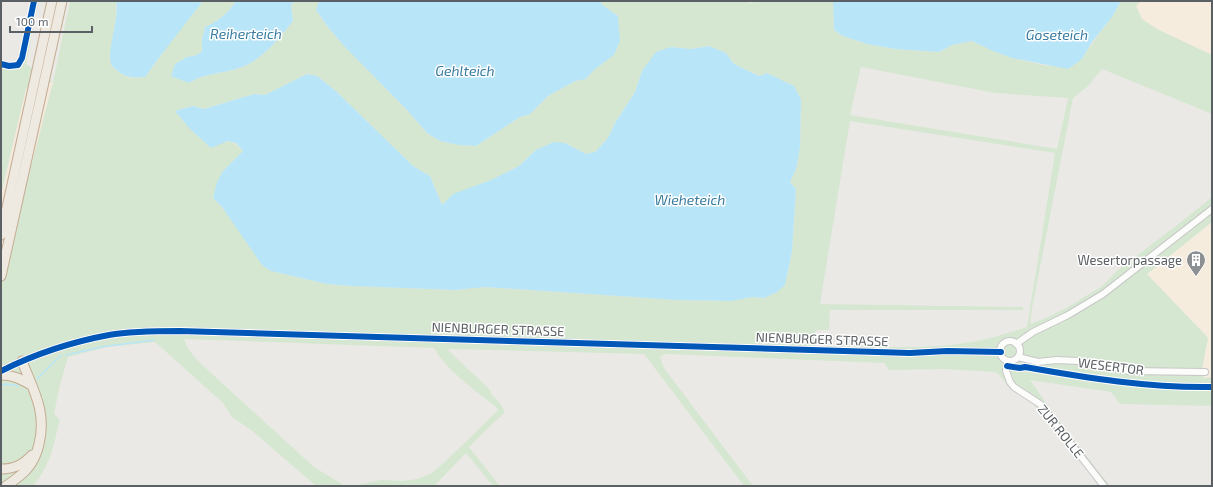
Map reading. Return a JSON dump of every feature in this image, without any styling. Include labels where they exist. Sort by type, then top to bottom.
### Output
[{"type":"highway","points":[[2,272],[41,76],[52,1]]},
{"type":"highway","points":[[1,235],[41,76],[62,1]]},
{"type":"highway","points":[[6,486],[27,469],[33,461],[42,433],[42,419],[22,360]]},
{"type":"highway","points":[[1,375],[10,375],[20,378],[31,385]]},
{"type":"highway","points":[[1,469],[9,469],[26,462],[38,448]]},
{"type":"street","points":[[1016,344],[1033,332],[1068,315],[1103,294],[1212,209]]},
{"type":"street","name":"NIENBURGER STRASSE","points":[[1,371],[22,360],[60,346],[110,335],[180,331],[895,352],[1000,352]]},
{"type":"street","points":[[1010,342],[1016,344],[1020,351],[1018,357],[1013,360],[1008,360],[1002,357],[1000,352],[1004,343],[1010,342]]},
{"type":"street","name":"WESERTOR","points":[[1018,357],[1038,362],[1057,360],[1078,361],[1129,371],[1205,372]]},
{"type":"street","name":"ZUR ROLLE","points":[[1008,360],[1006,370],[1010,382],[1014,387],[1040,404],[1104,486]]},
{"type":"shaded area","points":[[1141,1],[1212,1],[1212,55],[1157,29],[1142,19],[1136,6]]},
{"type":"shaded area","points":[[1212,222],[1212,377],[1203,378],[1202,369],[1208,337],[1147,274]]},
{"type":"green space","points":[[31,1],[38,1],[26,64],[53,82],[26,89],[1,195],[1,61],[13,63],[19,57]]},
{"type":"green space","points":[[70,1],[116,1],[116,20],[112,44],[112,66],[127,77],[134,78],[145,77],[201,2],[236,1],[223,16],[205,27],[202,40],[202,50],[197,55],[187,57],[189,83],[207,75],[239,68],[255,60],[276,42],[293,21],[291,5],[295,1],[319,1],[316,10],[328,27],[344,46],[407,110],[427,133],[440,141],[459,145],[476,146],[520,117],[530,114],[548,96],[575,81],[586,79],[594,70],[618,16],[600,4],[601,1],[746,1],[750,3],[763,1],[833,1],[834,30],[843,36],[867,44],[895,49],[939,52],[952,45],[972,41],[1012,58],[1048,66],[1082,59],[1121,1],[1141,1],[1136,6],[1142,19],[1157,29],[1212,55],[1212,114],[1102,69],[1088,86],[1073,98],[1030,324],[1068,307],[1102,286],[1119,269],[1212,197],[1212,222],[1147,274],[1208,338],[1202,369],[1204,378],[1212,377],[1212,406],[1120,404],[1111,392],[1030,380],[1059,421],[1110,486],[1101,486],[1046,416],[1041,413],[1030,401],[1011,389],[1001,376],[994,372],[945,369],[889,370],[884,363],[665,354],[660,357],[664,368],[753,486],[744,486],[644,354],[447,349],[489,389],[505,412],[469,447],[500,486],[493,486],[466,453],[434,486],[352,486],[381,480],[402,481],[417,479],[432,473],[498,410],[446,365],[434,348],[184,339],[189,350],[197,360],[314,467],[345,486],[316,486],[251,430],[232,417],[223,403],[155,342],[107,347],[68,357],[54,414],[60,420],[51,453],[45,468],[33,486],[1,486],[1,259],[53,82]],"holes":[[[709,46],[726,53],[734,64],[760,76],[767,73],[794,86],[801,99],[800,148],[796,169],[790,182],[796,189],[792,252],[785,285],[764,298],[752,297],[732,301],[677,300],[485,287],[456,290],[351,286],[327,284],[271,271],[222,207],[213,198],[223,171],[243,151],[234,142],[228,141],[221,143],[175,111],[193,106],[204,109],[254,94],[265,95],[307,74],[317,76],[337,92],[413,166],[430,176],[442,205],[519,166],[536,150],[565,143],[586,154],[595,152],[608,138],[615,123],[635,92],[642,71],[671,47],[691,49]],[[861,67],[995,93],[1068,98],[1057,149],[850,115]],[[850,121],[1055,153],[1027,327],[980,341],[950,345],[900,347],[816,346],[813,343],[816,330],[829,330],[830,310],[1023,310],[1023,307],[820,304]]]},
{"type":"sand","points":[[53,82],[7,259],[1,259],[1,195],[26,89]]},
{"type":"water","points":[[116,1],[203,1],[145,77],[130,77],[120,73],[112,66],[110,60],[117,8]]},
{"type":"water","name":"Reiherteich","points":[[236,1],[295,1],[291,5],[293,21],[269,49],[247,65],[233,70],[207,75],[189,83],[171,76],[175,64],[187,57],[197,55],[202,51],[202,40],[205,27],[223,16]]},
{"type":"water","name":"Gehlteich","points":[[319,1],[601,1],[601,4],[618,16],[620,41],[614,55],[594,70],[586,79],[575,81],[548,96],[530,114],[520,117],[476,146],[459,145],[440,141],[427,133],[407,110],[344,46],[328,27],[316,10]]},
{"type":"water","name":"Goseteich","points":[[833,1],[1121,1],[1112,17],[1092,42],[1082,59],[1068,69],[1012,58],[972,41],[952,45],[939,52],[895,49],[867,44],[843,36],[834,30]]},
{"type":"water","name":"Wieheteich","points":[[709,46],[726,53],[734,64],[759,76],[767,73],[794,86],[801,99],[800,148],[796,169],[790,182],[796,189],[792,252],[785,285],[777,292],[764,298],[752,297],[732,301],[677,300],[485,287],[456,290],[351,286],[327,284],[271,271],[262,265],[222,207],[213,198],[217,182],[223,171],[243,151],[236,143],[228,141],[211,148],[190,129],[175,111],[193,106],[204,109],[254,94],[265,95],[307,74],[317,76],[337,92],[413,166],[430,176],[442,205],[453,194],[491,180],[519,166],[536,150],[554,142],[565,143],[586,154],[595,152],[608,138],[615,123],[635,92],[642,71],[656,52],[671,47],[691,49]]},
{"type":"waterway","points":[[66,355],[101,347],[154,340]]},
{"type":"waterway","points":[[37,379],[61,356]]},
{"type":"waterway","points":[[1,386],[6,384],[19,386]]},
{"type":"cycle path","points":[[1,64],[9,66],[18,65],[22,58],[34,1]]},
{"type":"cycle path","points":[[1,371],[40,354],[81,341],[118,334],[153,331],[910,353],[947,351],[1001,352]]},
{"type":"cycle path","points":[[1007,366],[1020,368],[1025,367],[1141,384],[1212,387]]},
{"type":"place","name":"Wesertorpassage","points":[[1196,277]]}]
